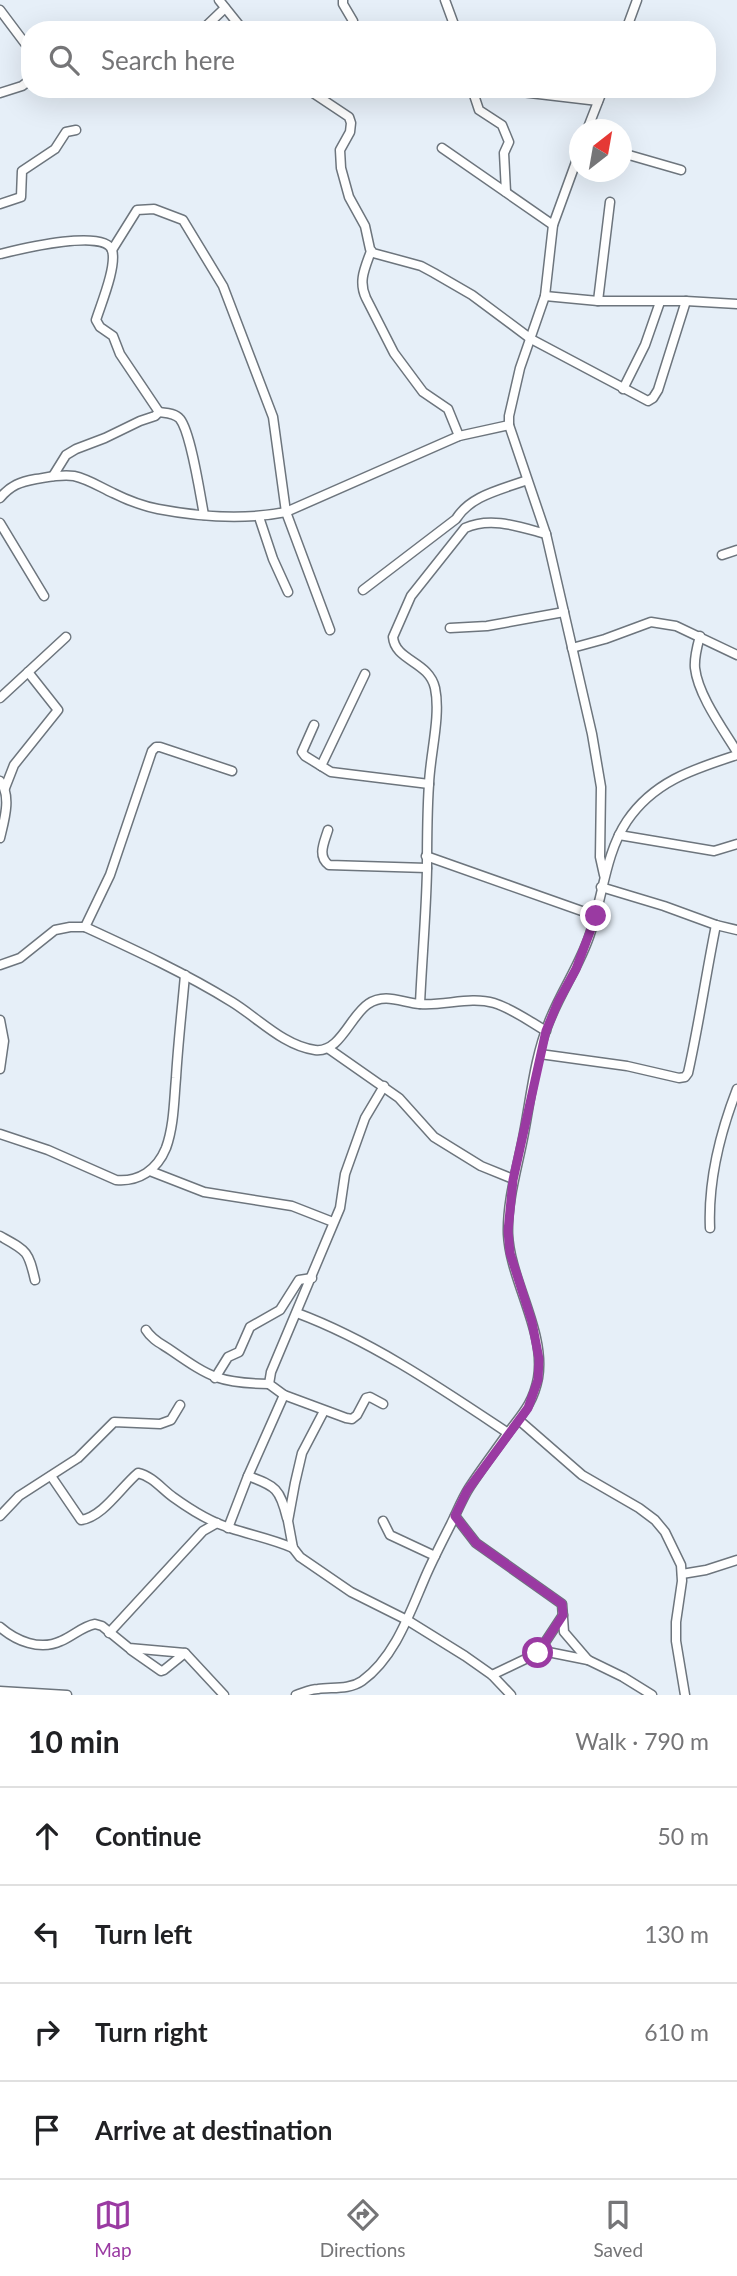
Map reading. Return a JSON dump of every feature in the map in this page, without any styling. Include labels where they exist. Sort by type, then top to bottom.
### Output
[{"type":"street","points":[[343,0],[353,21]]},
{"type":"street","points":[[445,0],[453,21]]},
{"type":"street","points":[[629,21],[637,0]]},
{"type":"street","points":[[209,21],[222,4],[236,21]]},
{"type":"street","points":[[0,10],[21,38]]},
{"type":"street","points":[[0,93],[21,86]]},
{"type":"street","points":[[320,98],[349,117],[351,123],[350,132],[340,150],[341,168],[349,197],[365,226],[371,251],[362,280],[366,299],[394,353],[423,392],[449,409],[459,436]]},
{"type":"street","points":[[475,98],[479,110],[502,125],[509,142],[504,153],[506,192]]},
{"type":"street","points":[[572,98],[598,101]]},
{"type":"street","points":[[591,119],[599,98]]},
{"type":"street","points":[[0,204],[21,197],[22,171],[55,149],[66,132],[76,130]]},
{"type":"street","points":[[442,149],[552,225]]},
{"type":"street","points":[[632,156],[681,170]]},
{"type":"street","points":[[569,178],[552,225],[544,296],[520,368],[509,425],[546,534],[592,734],[601,788],[600,857],[604,878]]},
{"type":"street","points":[[598,301],[610,202]]},
{"type":"street","points":[[204,515],[187,435],[181,421],[178,416],[159,412],[120,354],[113,336],[97,324],[96,320],[112,262],[112,250],[137,210],[154,209],[179,217],[188,225],[201,253],[223,286],[273,417],[286,512],[330,630]]},
{"type":"street","points":[[0,254],[54,242],[78,241],[104,243],[112,250]]},
{"type":"street","points":[[371,251],[428,269],[472,295],[531,339],[648,401],[659,390],[686,301]]},
{"type":"street","points":[[544,296],[598,301],[737,304]]},
{"type":"street","points":[[623,388],[645,345],[660,302]]},
{"type":"street","points":[[54,476],[66,455],[159,412]]},
{"type":"street","points":[[0,498],[18,482],[72,476],[85,479],[132,502],[158,509],[204,515],[259,517],[286,512],[459,436],[509,425]]},
{"type":"street","points":[[363,590],[456,519],[462,509],[475,499],[527,480]]},
{"type":"street","points":[[259,517],[288,592]]},
{"type":"street","points":[[420,1004],[429,784],[436,690],[432,677],[397,650],[393,637],[399,618],[411,596],[465,528],[492,522],[546,534]]},
{"type":"street","points":[[0,523],[44,596]]},
{"type":"street","points":[[722,555],[737,550]]},
{"type":"street","points":[[450,628],[486,626],[564,612]]},
{"type":"street","points":[[572,648],[651,622],[676,626],[737,655]]},
{"type":"street","points":[[296,1695],[314,1689],[353,1685],[362,1681],[386,1658],[407,1620],[467,1491],[508,1433],[520,1421],[533,1397],[539,1368],[532,1322],[510,1253],[508,1231],[513,1180],[540,1054],[546,1031],[576,969],[596,916],[604,878],[619,835],[628,820],[643,802],[665,783],[687,771],[737,753],[699,685],[695,662],[700,636]]},
{"type":"street","points":[[0,698],[66,638]]},
{"type":"street","points":[[0,838],[5,812],[3,785],[19,757],[58,710],[29,672]]},
{"type":"street","points":[[321,766],[365,674]]},
{"type":"street","points":[[314,725],[302,751],[321,766],[335,773],[429,784]]},
{"type":"street","points":[[85,927],[110,874],[152,751],[160,747],[232,771]]},
{"type":"street","points":[[328,830],[321,855],[329,865],[427,868]]},
{"type":"street","points":[[619,835],[714,851],[737,845]]},
{"type":"street","points":[[426,856],[596,916]]},
{"type":"street","points":[[601,887],[737,930]]},
{"type":"street","points":[[540,1054],[685,1077],[701,1017],[705,979],[716,925]]},
{"type":"street","points":[[0,965],[20,958],[55,930],[85,927],[185,975],[232,1002],[284,1038],[315,1050],[329,1049],[399,1098],[433,1137],[481,1166],[513,1180]]},
{"type":"street","points":[[0,1134],[75,1161],[116,1180],[127,1181],[150,1171],[166,1147],[173,1116],[185,975]]},
{"type":"street","points":[[329,1049],[359,1011],[371,1002],[385,998],[420,1004],[474,1000],[491,1002],[508,1008],[546,1031]]},
{"type":"street","points":[[0,1020],[4,1041],[0,1069]]},
{"type":"street","points":[[269,1384],[271,1372],[340,1208],[345,1174],[354,1146],[365,1118],[384,1086]]},
{"type":"street","points":[[709,1228],[712,1176],[737,1089]]},
{"type":"street","points":[[150,1171],[204,1192],[292,1206],[333,1222]]},
{"type":"street","points":[[0,1236],[26,1251],[36,1280]]},
{"type":"street","points":[[215,1378],[228,1357],[239,1352],[250,1327],[280,1310],[299,1280],[312,1278]]},
{"type":"street","points":[[297,1312],[345,1333],[437,1385],[508,1433]]},
{"type":"street","points":[[146,1330],[154,1339],[215,1378],[238,1383],[269,1384],[284,1395],[352,1419],[366,1398],[370,1397],[383,1404]]},
{"type":"street","points":[[228,1528],[284,1395]]},
{"type":"street","points":[[0,1516],[19,1496],[78,1458],[114,1422],[160,1424],[171,1420],[180,1405]]},
{"type":"street","points":[[288,1521],[302,1453],[324,1411]]},
{"type":"street","points":[[520,1421],[582,1475],[631,1502],[655,1520],[670,1543],[681,1565],[682,1574],[676,1641],[685,1695]]},
{"type":"street","points":[[51,1476],[81,1520],[103,1508],[138,1473],[149,1476],[180,1502],[217,1523],[293,1548]]},
{"type":"street","points":[[248,1476],[276,1488],[281,1496],[293,1548],[300,1558],[351,1591],[407,1620],[492,1675],[510,1695]]},
{"type":"street","points":[[455,1516],[476,1543],[562,1604],[564,1632],[588,1660]]},
{"type":"street","points":[[383,1521],[390,1535],[435,1556]]},
{"type":"street","points":[[110,1633],[203,1531],[217,1523]]},
{"type":"street","points":[[682,1574],[737,1560]]},
{"type":"street","points":[[538,1653],[563,1615]]},
{"type":"street","points":[[0,1628],[20,1641],[51,1645],[95,1623],[161,1671],[185,1653]]},
{"type":"street","points":[[130,1648],[185,1653],[224,1695]]},
{"type":"street","points":[[492,1675],[538,1653],[548,1652],[588,1660],[652,1695]]},
{"type":"street","points":[[0,1691],[66,1695]]},
{"type":"route","points":[[538,1653],[563,1615],[562,1604],[484,1550],[455,1516],[467,1491],[528,1408],[538,1380],[539,1359],[532,1322],[510,1253],[508,1231],[513,1180],[539,1055],[549,1021],[576,969],[596,916]]}]
